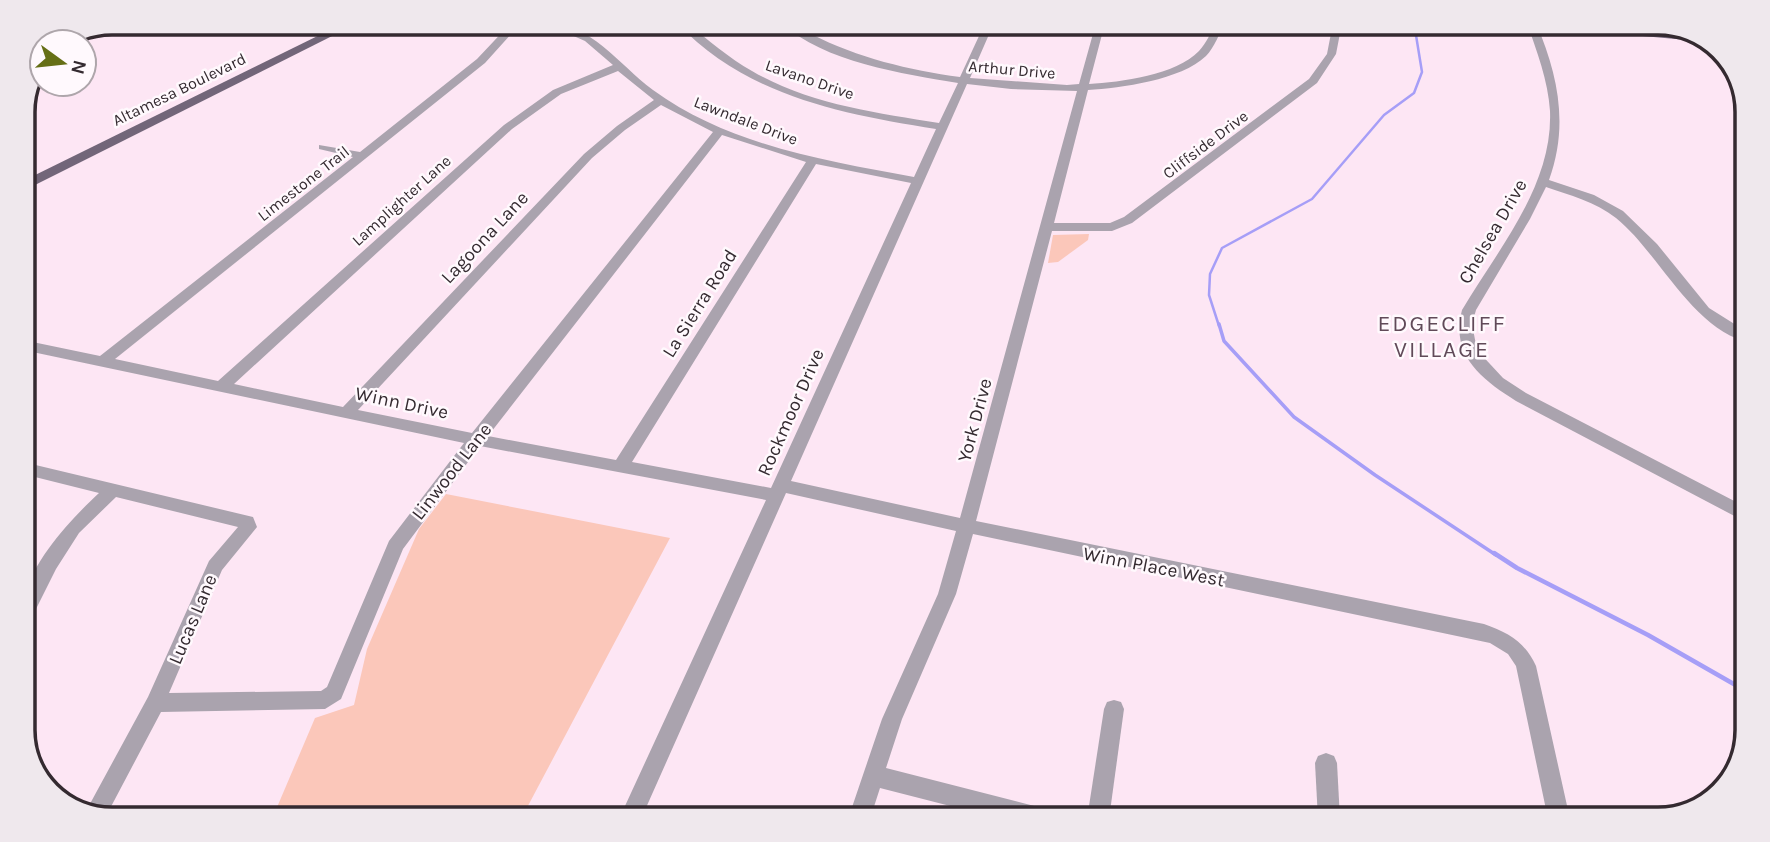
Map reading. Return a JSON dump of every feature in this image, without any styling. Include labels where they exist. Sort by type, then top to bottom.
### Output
[{"type":"main road","name":"Altamesa Boulevard","points":[[35,166],[303,35]]},
{"type":"main road","name":"Altamesa Boulevard","points":[[35,181],[328,35]]},
{"type":"main road","points":[[195,87],[212,92]]},
{"type":"street","name":"Limestone Trail","points":[[104,361],[481,61],[505,35]]},
{"type":"street","name":"Lawndale Drive","points":[[583,35],[594,40],[661,100],[720,131],[812,161],[918,181]]},
{"type":"street","name":"Lavano Drive","points":[[697,35],[728,61],[778,87],[850,110],[944,127]]},
{"type":"street","name":"Arthur Drive","points":[[805,35],[880,65],[965,80],[1082,90],[1126,85],[1172,70],[1203,51],[1217,35]]},
{"type":"street","name":"Rockmoor Drive","points":[[635,807],[985,35]]},
{"type":"street","name":"York Drive","points":[[863,807],[892,719],[947,594],[1097,35]]},
{"type":"street","name":"Cliffside Drive","points":[[1047,227],[1112,227],[1128,220],[1313,81],[1328,63],[1336,45],[1337,35]]},
{"type":"street","name":"Chelsea Drive","points":[[1537,35],[1555,101],[1550,163],[1465,320],[1468,344],[1475,360],[1493,380],[1532,404],[1735,509]]},
{"type":"street","name":"Lamplighter Lane","points":[[223,385],[508,127],[557,92],[620,66]]},
{"type":"street","name":"Lagoona Lane","points":[[347,412],[588,156],[621,128],[661,100]]},
{"type":"street","name":"Linwood Lane","points":[[155,704],[325,700],[334,693],[395,546],[720,131]]},
{"type":"street","points":[[323,147],[363,156]]},
{"type":"street","name":"La Sierra Road","points":[[621,466],[812,161]]},
{"type":"street","points":[[1542,182],[1590,198],[1619,214],[1652,247],[1704,311],[1735,330]]},
{"type":"street","name":"Winn Drive","points":[[35,347],[476,440],[778,490]]},
{"type":"street","name":"Lucas Lane","points":[[35,471],[247,522],[248,527],[215,566],[155,704],[100,806]]},
{"type":"street","points":[[35,593],[73,528],[113,489]]},
{"type":"street","name":"Winn Place West","points":[[778,490],[1484,632],[1510,643],[1523,657],[1556,807]]},
{"type":"street","points":[[1100,807],[1114,709]]},
{"type":"street","points":[[1326,763],[1328,807]]},
{"type":"street","points":[[872,775],[996,807]]},
{"type":"shaded area","points":[[1089,234],[1088,240],[1058,262],[1048,263],[1053,235]]},
{"type":"shaded area","points":[[446,494],[670,538],[527,807],[277,807],[315,718],[354,705],[367,649],[419,529]]},
{"type":"waterway","points":[[1219,326],[1209,295],[1210,274],[1222,248],[1312,199],[1384,115],[1414,93],[1422,72],[1416,35]]},
{"type":"waterway","points":[[1219,324],[1224,341],[1294,417],[1375,475],[1496,555]]},
{"type":"waterway","points":[[1494,553],[1517,568],[1648,635],[1735,685]]},
{"type":"district","name":"EDGECLIFF VILLAGE","points":[[1442,336]]}]
